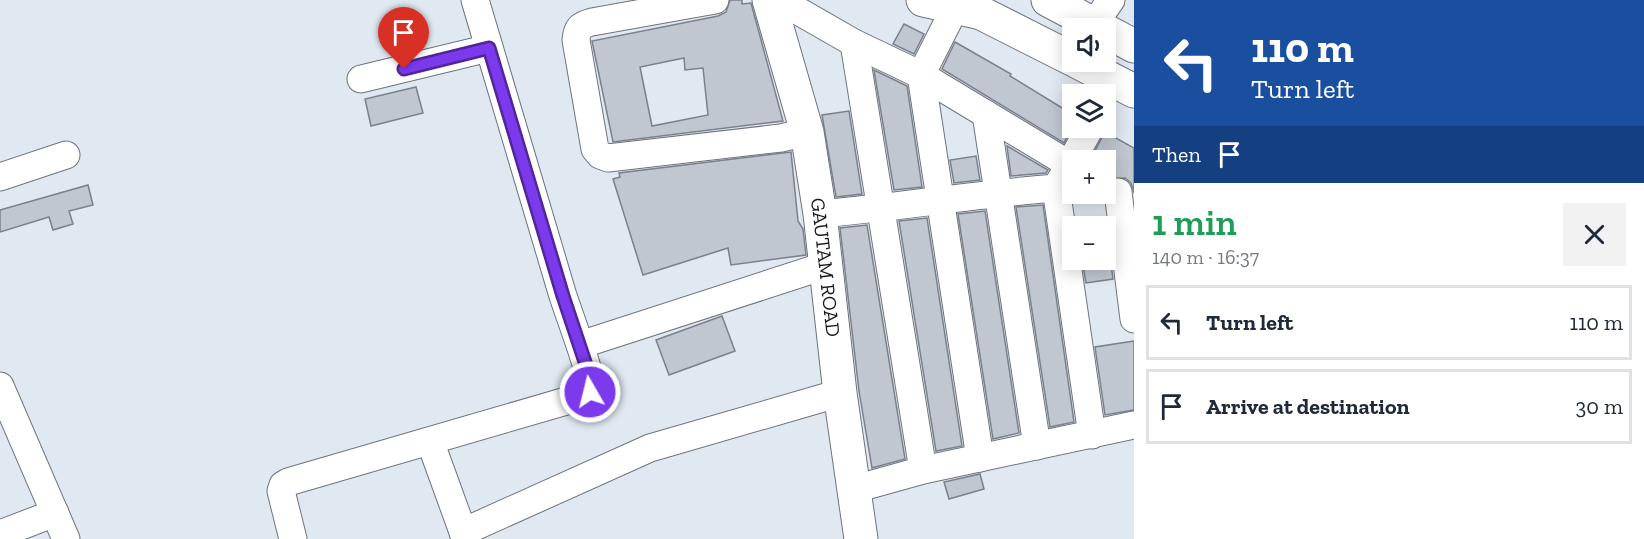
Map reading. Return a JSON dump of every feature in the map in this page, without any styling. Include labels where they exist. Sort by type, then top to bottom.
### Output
[{"type":"street","points":[[293,539],[281,491],[283,485],[590,392],[592,383],[563,296],[475,0]]},
{"type":"street","points":[[715,0],[592,22],[582,25],[577,31],[576,40],[595,149],[600,155],[608,158],[781,138],[807,132]]},
{"type":"street","name":"GAUTAM ROAD","points":[[769,0],[807,132],[820,214],[840,393],[861,539]]},
{"type":"street","points":[[779,0],[855,43],[921,75],[1062,160]]},
{"type":"street","points":[[923,0],[964,5],[1062,54]]},
{"type":"street","points":[[1048,0],[1095,18]]},
{"type":"street","points":[[964,5],[921,75],[980,458]]},
{"type":"street","points":[[1116,31],[1134,46]]},
{"type":"street","points":[[855,43],[923,470]]},
{"type":"street","points":[[361,79],[489,48]]},
{"type":"street","points":[[1092,72],[1118,90]]},
{"type":"street","points":[[986,114],[1037,446]]},
{"type":"street","points":[[0,177],[66,155]]},
{"type":"street","points":[[1062,179],[1056,188],[1092,435]]},
{"type":"street","points":[[820,214],[881,209],[940,198],[1056,188]]},
{"type":"street","points":[[1119,193],[1134,319]]},
{"type":"street","points":[[580,345],[826,265]]},
{"type":"street","points":[[0,386],[66,539]]},
{"type":"street","points":[[430,441],[465,536],[650,448],[840,393]]},
{"type":"street","points":[[855,489],[923,470],[1134,425]]},
{"type":"street","points":[[0,534],[55,513]]},
{"type":"building","points":[[730,0],[742,0],[742,4],[751,3],[783,121],[613,142],[592,41],[718,16],[726,12]],"holes":[[[684,58],[685,70],[703,68],[708,115],[652,126],[640,67]]]},
{"type":"building","points":[[904,24],[924,34],[914,54],[893,44]]},
{"type":"building","points":[[955,42],[1011,74],[1010,76],[1062,108],[1062,138],[1066,138],[1064,143],[942,69]]},
{"type":"building","points":[[874,70],[907,86],[922,187],[894,190]]},
{"type":"building","points":[[416,87],[423,113],[371,126],[365,99]]},
{"type":"building","points":[[849,111],[862,194],[836,197],[822,115]]},
{"type":"building","points":[[1102,138],[1116,138],[1134,148],[1134,193],[1131,183],[1125,178],[1116,178],[1116,150],[1095,150]]},
{"type":"building","points":[[1007,146],[1048,170],[1046,173],[1011,176]]},
{"type":"building","points":[[791,152],[798,221],[803,229],[806,255],[731,265],[728,248],[643,275],[613,179],[620,177],[619,173]]},
{"type":"building","points":[[976,156],[980,180],[954,183],[950,160]]},
{"type":"building","points":[[88,185],[93,205],[69,211],[73,224],[53,230],[49,217],[0,232],[0,210]]},
{"type":"building","points":[[1043,205],[1074,422],[1050,427],[1016,207]]},
{"type":"building","points":[[985,211],[1019,433],[993,439],[958,214]]},
{"type":"building","points":[[927,218],[962,446],[936,451],[899,221]]},
{"type":"building","points":[[867,225],[905,459],[872,468],[859,391],[840,228]]},
{"type":"building","points":[[1084,270],[1112,270],[1113,279],[1086,283]]},
{"type":"building","points":[[722,316],[735,351],[669,375],[656,340]]},
{"type":"building","points":[[1134,341],[1134,410],[1105,415],[1095,347]]},
{"type":"building","points":[[980,474],[984,489],[949,499],[944,482]]},
{"type":"route","points":[[404,69],[489,48],[563,296],[592,383],[590,392]]}]
